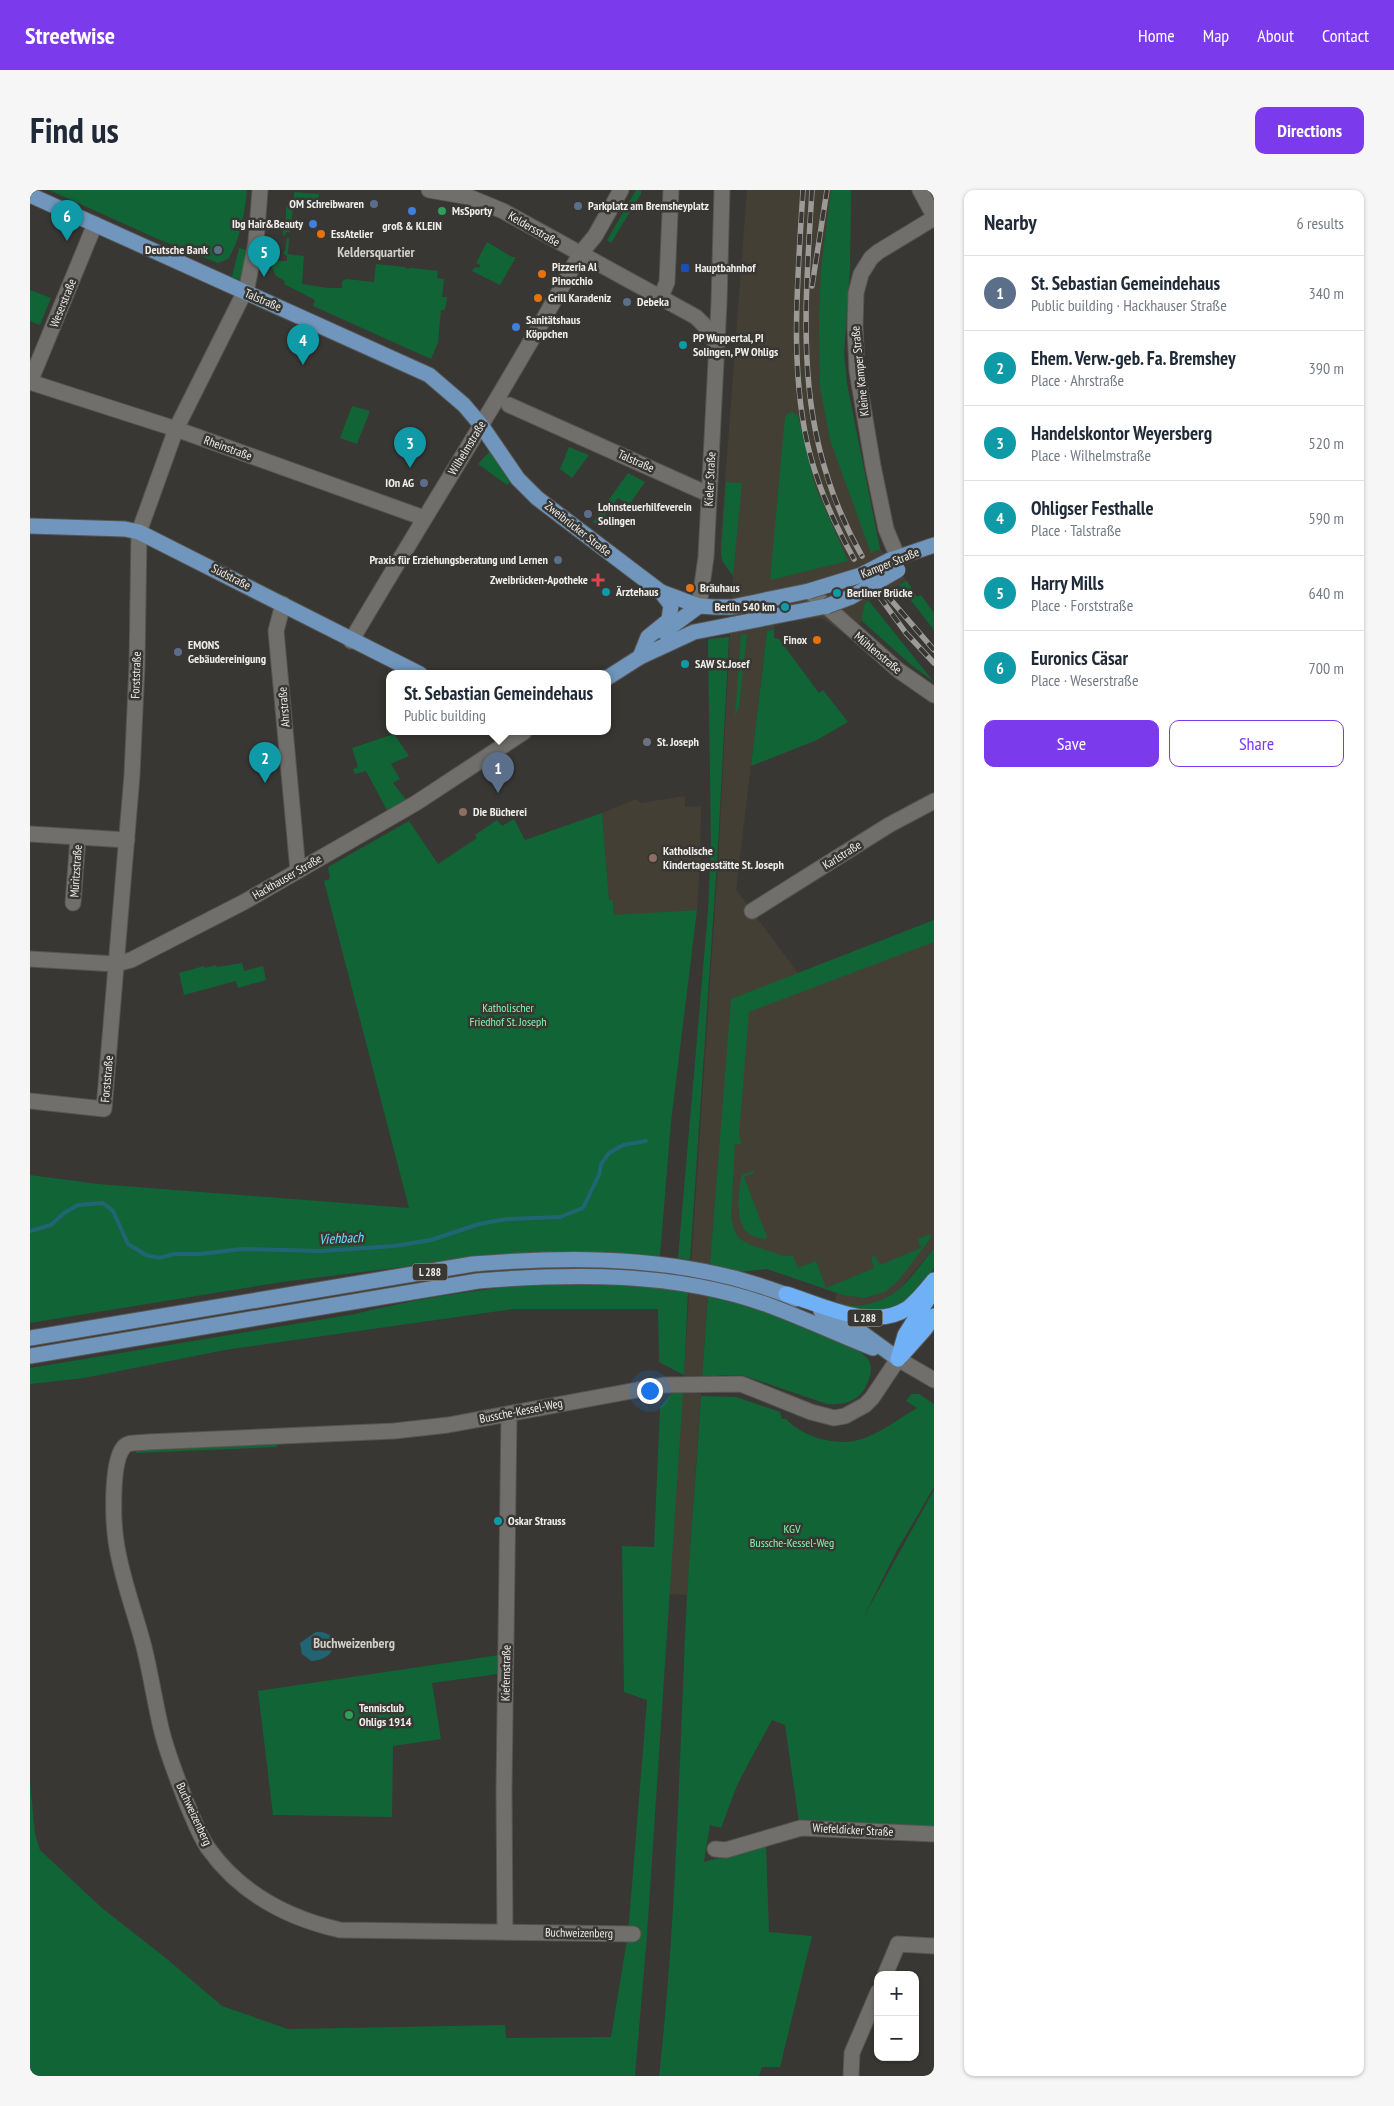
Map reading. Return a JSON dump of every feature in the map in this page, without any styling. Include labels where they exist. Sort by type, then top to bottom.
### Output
[{"type":"highway","name":"L 288","points":[[786,1294],[859,1318],[882,1318],[907,1308],[934,1280]]},
{"type":"highway","points":[[898,1359],[905,1335],[934,1287]]},
{"type":"highway","points":[[898,1359],[934,1316]]},
{"type":"main road","name":"Talstraße","points":[[30,195],[429,375],[459,400],[481,425]]},
{"type":"main road","name":"Zweibrücker Straße","points":[[481,425],[518,479],[537,498],[661,592],[699,606]]},
{"type":"main road","name":"Südstraße","points":[[30,526],[124,529],[139,532],[283,604],[351,641],[412,670]]},
{"type":"main road","name":"Kamper Straße","points":[[699,606],[732,607],[809,591],[861,575],[934,547]]},
{"type":"main road","name":"Kamper Straße","points":[[642,652],[702,630],[827,606],[851,597],[895,563]]},
{"type":"main road","points":[[642,652],[648,637],[669,620],[670,605],[661,592]]},
{"type":"main road","points":[[611,675],[699,606]]},
{"type":"main road","name":"L 288","points":[[30,1338],[472,1264],[532,1259],[598,1259],[682,1266],[705,1270],[786,1294],[850,1325],[898,1359]]},
{"type":"main road","name":"L 288","points":[[30,1356],[478,1281],[580,1276],[674,1283],[720,1291],[767,1305],[898,1359]]},
{"type":"street","name":"Forststraße","points":[[30,1101],[104,1109],[127,840],[137,665],[139,532],[176,429],[245,292],[252,270],[260,190]]},
{"type":"street","name":"Keldersstraße","points":[[429,190],[459,194],[482,202],[503,211],[580,254]]},
{"type":"street","name":"Wilhelmstraße","points":[[580,254],[586,232],[610,190]]},
{"type":"street","name":"Wilhelmstraße","points":[[351,641],[481,425],[580,254],[595,236],[621,190]]},
{"type":"street","points":[[661,297],[668,275],[671,190]]},
{"type":"street","name":"Kieler Straße","points":[[699,606],[706,557],[717,351],[722,190]]},
{"type":"street","points":[[920,190],[934,217]]},
{"type":"street","name":"Kleine Kamper Straße","points":[[895,563],[886,529],[859,391],[855,326],[856,294],[861,274],[871,258],[934,217]]},
{"type":"street","name":"Weserstraße","points":[[30,382],[95,224]]},
{"type":"street","name":"Kieler Straße","points":[[580,254],[696,317],[706,325],[714,339],[717,351]]},
{"type":"street","name":"Rheinstraße","points":[[30,382],[176,429],[424,518]]},
{"type":"street","name":"Talstraße","points":[[509,405],[708,494]]},
{"type":"street","points":[[809,591],[827,606]]},
{"type":"street","name":"Ahrstraße","points":[[283,604],[276,631],[298,871]]},
{"type":"street","name":"Mühlenstraße","points":[[827,606],[898,670],[934,695]]},
{"type":"street","name":"Hackhauser Straße","points":[[30,959],[116,964],[131,960],[232,909],[416,803],[519,735]]},
{"type":"street","name":"Karlstraße","points":[[752,911],[889,825],[934,802]]},
{"type":"street","name":"Müritzstraße","points":[[30,834],[127,840]]},
{"type":"street","name":"Müritzstraße","points":[[73,903],[78,838]]},
{"type":"street","name":"L 288","points":[[898,1359],[934,1380]]},
{"type":"street","name":"Bussche-Kessel-Weg","points":[[119,1458],[126,1444],[394,1431],[448,1425],[649,1386],[730,1383],[751,1387],[818,1414],[834,1418],[845,1416],[865,1405],[872,1398],[898,1359]]},
{"type":"street","name":"Kiefernstraße","points":[[505,1932],[504,1790],[509,1414]]},
{"type":"street","name":"Buchweizenberg","points":[[119,1458],[113,1500],[116,1542],[144,1648],[162,1733],[194,1822],[208,1847],[229,1873],[258,1897],[276,1908],[322,1926],[340,1930],[633,1934]]},
{"type":"street","name":"Wiefeldicker Straße","points":[[715,1849],[726,1850],[791,1829],[813,1827],[934,1834]]},
{"type":"street","points":[[887,1971],[898,1944],[934,1946]]},
{"type":"street","points":[[851,2076],[852,2053],[874,2001]]},
{"type":"shaded area","points":[[747,190],[851,190],[850,268],[844,353],[847,384],[880,549],[907,581],[865,603],[860,623],[846,635],[823,619],[817,618],[775,624],[774,629],[767,631],[736,890],[798,973],[934,920],[934,1248],[896,1293],[876,1304],[859,1306],[843,1306],[834,1303],[837,1293],[767,1269],[710,1265],[687,1595],[669,1594],[718,863],[733,576],[723,562],[720,549]]},
{"type":"shaded area","name":"Katholische Kindertagesstätte St. Joseph","points":[[685,796],[685,807],[701,806],[697,910],[614,916],[613,900],[609,900],[602,813],[636,799],[641,803]]},
{"type":"green space","points":[[49,190],[247,190],[236,244],[228,259],[218,263],[160,240]]},
{"type":"green space","points":[[636,190],[641,190],[641,194],[611,243],[607,240]]},
{"type":"green space","points":[[831,190],[851,190],[850,268],[844,353],[847,384],[880,549],[871,553],[830,440],[820,387],[819,321],[821,269]]},
{"type":"green space","points":[[294,192],[319,194],[318,209],[293,208],[290,232],[286,232],[285,236],[283,235],[282,222],[286,221],[286,209],[290,199],[294,199]]},
{"type":"green space","points":[[287,238],[289,238],[288,254],[304,256],[302,284],[342,288],[342,281],[347,279],[374,282],[376,264],[438,271],[437,278],[444,279],[442,297],[447,297],[445,310],[441,310],[438,342],[431,359],[313,306],[315,300],[284,284],[285,281],[276,276],[272,267],[275,261],[287,261],[287,256],[283,253]]},
{"type":"green space","points":[[487,242],[512,257],[516,257],[500,285],[472,271],[474,268],[480,267],[476,263]]},
{"type":"green space","points":[[239,248],[250,251],[241,280],[232,277]]},
{"type":"green space","points":[[30,290],[51,298],[40,325],[30,321]]},
{"type":"green space","points":[[352,406],[370,411],[357,444],[340,438]]},
{"type":"green space","points":[[793,412],[798,416],[815,486],[848,561],[770,580],[785,417]]},
{"type":"green space","points":[[569,447],[589,455],[572,478],[560,469]]},
{"type":"green space","points":[[490,451],[512,480],[507,485],[478,464]]},
{"type":"green space","points":[[628,473],[645,482],[629,505],[618,498],[598,525],[593,522]]},
{"type":"green space","points":[[726,482],[742,483],[733,576],[723,562],[721,555]]},
{"type":"green space","points":[[907,581],[917,597],[921,595],[934,613],[934,630],[899,585]]},
{"type":"green space","points":[[869,601],[933,681],[910,664],[861,620],[865,603]]},
{"type":"green space","points":[[774,629],[774,638],[779,639],[819,693],[823,690],[848,722],[817,740],[751,766],[767,631]]},
{"type":"green space","points":[[747,634],[739,706],[735,716],[741,635]]},
{"type":"green space","points":[[729,637],[718,846],[690,1260],[678,1258],[708,911],[711,845],[708,642],[709,639]]},
{"type":"green space","points":[[395,735],[409,756],[391,764],[400,779],[393,783],[407,801],[388,812],[366,771],[355,774],[353,769],[358,767],[352,748]]},
{"type":"green space","name":"Katholischer Friedhof St. Joseph","points":[[602,813],[609,900],[613,900],[614,915],[697,910],[671,1122],[660,1256],[571,1251],[498,1255],[282,1282],[30,1323],[30,1175],[98,1184],[409,1208],[324,881],[330,879],[328,867],[409,821],[438,864],[477,838],[475,835],[497,820],[502,826],[514,819],[525,840]]},
{"type":"green space","points":[[934,920],[934,942],[749,1012],[739,1136],[742,1144],[735,1144],[731,1218],[735,1232],[740,1239],[751,1245],[784,1256],[793,1256],[798,1268],[816,1261],[826,1288],[874,1268],[871,1257],[875,1256],[880,1265],[921,1248],[918,1239],[930,1234],[931,1238],[898,1281],[885,1292],[864,1298],[843,1295],[767,1269],[739,1272],[710,1265],[731,999]]},
{"type":"green space","points":[[242,963],[244,971],[263,966],[266,980],[238,988],[236,981],[184,995],[179,973],[204,966],[205,968]]},
{"type":"green space","points":[[753,1171],[754,1173],[744,1177],[767,1237],[765,1239],[753,1236],[747,1232],[743,1227],[739,1213],[739,1188],[742,1175]]},
{"type":"green space","points":[[934,1248],[934,1268],[912,1297],[901,1305],[876,1313],[843,1306],[874,1303],[886,1298],[906,1283]]},
{"type":"green space","points":[[564,1282],[612,1283],[688,1291],[684,1375],[659,1362],[658,1309],[513,1309],[225,1350],[84,1378],[30,1384],[30,1368],[355,1314],[459,1294]]},
{"type":"green space","points":[[708,1295],[744,1304],[779,1316],[860,1352],[867,1358],[871,1366],[864,1390],[856,1398],[847,1402],[827,1404],[742,1375],[721,1375],[702,1379]]},
{"type":"green space","points":[[672,1393],[683,1393],[647,1935],[635,2076],[30,2076],[30,1780],[35,1834],[40,1850],[102,1908],[167,1959],[222,2006],[288,2029],[505,2025],[506,2038],[611,2037],[628,1934],[647,1700],[624,1692],[622,1546],[654,1547],[660,1407]]},
{"type":"green space","name":"KGV Bussche-Kessel-Weg","points":[[911,1394],[919,1394],[934,1404],[934,1487],[896,1552],[862,1620],[934,1490],[934,1829],[799,1822],[785,1725],[772,1720],[738,1783],[721,1828],[710,1825],[704,1862],[766,1846],[769,1932],[812,1936],[780,2067],[762,2067],[759,2076],[659,2076],[674,1896],[687,1596],[701,1396],[736,1397],[780,1412],[782,1419],[786,1419],[800,1430],[817,1438],[845,1442],[870,1436],[917,1408],[906,1401]]},
{"type":"green space","points":[[276,1442],[277,1447],[136,1453],[136,1448]]},
{"type":"green space","name":"Tennisclub Ohligs 1914","points":[[499,1655],[498,1674],[432,1683],[441,1739],[393,1746],[392,1817],[273,1815],[258,1691]]},
{"type":"water","points":[[316,1632],[330,1636],[334,1645],[332,1651],[327,1656],[311,1661],[302,1654],[300,1643]]},
{"type":"waterway","name":"Viehbach","points":[[30,1231],[51,1225],[64,1213],[78,1205],[103,1203],[113,1211],[128,1244],[146,1255],[159,1258],[174,1254],[200,1254],[242,1249],[321,1251],[394,1246],[431,1240],[479,1224],[507,1219],[560,1217],[583,1208],[599,1175],[601,1164],[609,1153],[623,1145],[646,1141]]},
{"type":"railway","points":[[803,190],[796,325],[799,393],[804,426],[815,471],[835,522],[854,559]]},
{"type":"railway","points":[[812,190],[806,332],[808,378],[814,422],[824,466],[840,511],[862,556]]},
{"type":"railway","points":[[812,286],[827,190]]},
{"type":"railway","points":[[885,593],[934,650]]},
{"type":"railway","points":[[879,596],[906,633],[934,663]]},
{"type":"place","name":"OM Schreibwaren","points":[[374,204]]},
{"type":"place","name":"Parkplatz am Bremsheyplatz","points":[[578,206]]},
{"type":"place","name":"groß & KLEIN","points":[[412,211]]},
{"type":"place","name":"MsSporty","points":[[442,211]]},
{"type":"place","name":"Ibg Hair&Beauty","points":[[313,224]]},
{"type":"place","name":"EssAtelier","points":[[321,234]]},
{"type":"place","name":"Euronics Cäsar","points":[[67,241]]},
{"type":"place","name":"Deutsche Bank","points":[[218,250]]},
{"type":"place","name":"Hauptbahnhof","points":[[685,268]]},
{"type":"place","name":"Pizzeria Al Pinocchio","points":[[542,274]]},
{"type":"place","name":"Harry Mills","points":[[264,277]]},
{"type":"place","name":"Grill Karadeniz","points":[[538,298]]},
{"type":"place","name":"Debeka","points":[[627,302]]},
{"type":"place","name":"Sanitätshaus Köppchen","points":[[516,327]]},
{"type":"place","name":"PP Wuppertal, PI Solingen, PW Ohligs","points":[[683,345]]},
{"type":"place","name":"Ohligser Festhalle","points":[[303,365]]},
{"type":"place","name":"Handelskontor Weyersberg","points":[[410,468]]},
{"type":"place","name":"IOn AG","points":[[424,483]]},
{"type":"place","name":"Lohnsteuerhilfeverein Solingen","points":[[588,514]]},
{"type":"place","name":"Praxis für Erziehungsberatung und Lernen","points":[[558,560]]},
{"type":"place","name":"Zweibrücken-Apotheke","points":[[598,580]]},
{"type":"place","name":"Bräuhaus","points":[[690,588]]},
{"type":"place","name":"Ärztehaus","points":[[606,592]]},
{"type":"place","name":"Berliner Brücke","points":[[837,593]]},
{"type":"place","name":"Berlin 540 km","points":[[785,607]]},
{"type":"place","name":"Finox","points":[[817,640]]},
{"type":"place","name":"EMONS Gebäudereinigung","points":[[178,652]]},
{"type":"place","name":"SAW St.Josef","points":[[685,664]]},
{"type":"place","name":"St. Joseph","points":[[647,742]]},
{"type":"place","name":"Ehem. Verw.-geb. Fa. Bremshey","points":[[265,783]]},
{"type":"place","name":"St. Sebastian Gemeindehaus","points":[[498,793]]},
{"type":"place","name":"Die Bücherei","points":[[463,812]]},
{"type":"place","name":"Katholische Kindertagesstätte St. Joseph","points":[[653,858]]},
{"type":"place","name":"Oskar Strauss","points":[[498,1521]]},
{"type":"place","name":"Tennisclub Ohligs 1914","points":[[349,1715]]},
{"type":"district","name":"Keldersquartier","points":[[376,252]]},
{"type":"district","name":"Buchweizenberg","points":[[354,1643]]}]
